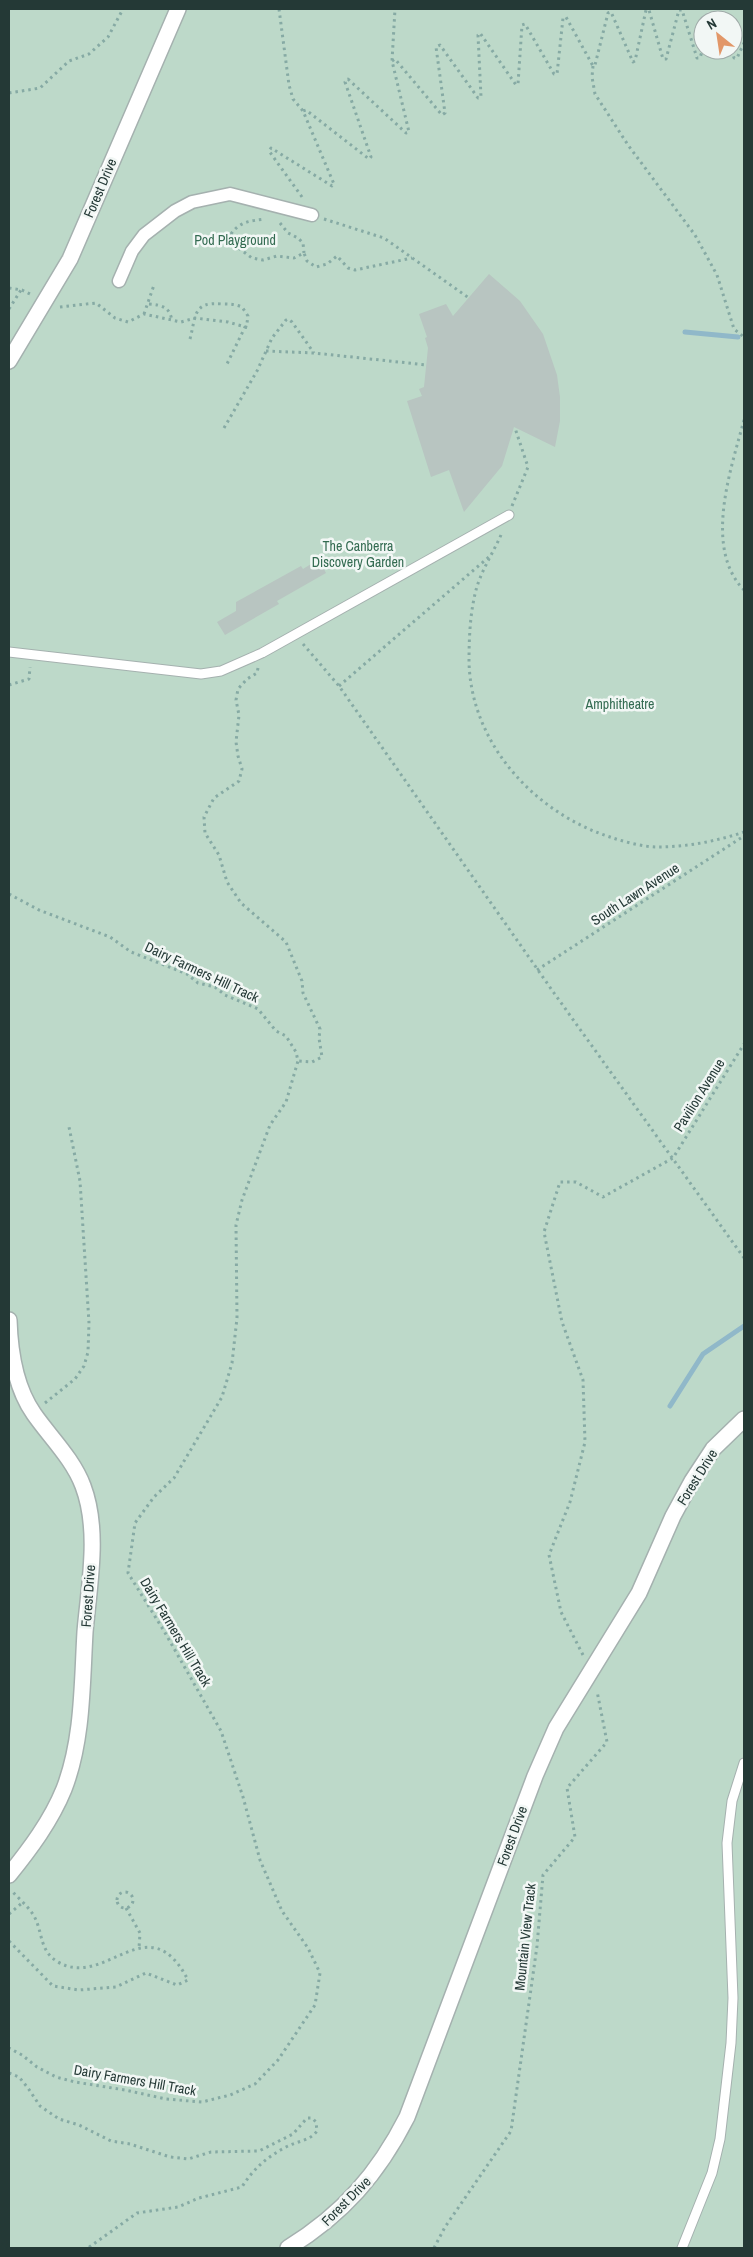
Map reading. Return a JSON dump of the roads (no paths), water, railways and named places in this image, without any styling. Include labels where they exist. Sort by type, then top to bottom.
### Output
[{"type":"street","name":"Forest Drive","points":[[9,361],[70,259],[178,9]]},
{"type":"street","points":[[119,281],[132,251],[144,235],[166,216],[192,202],[230,194],[312,215]]},
{"type":"street","name":"Forest Drive","points":[[9,1320],[14,1368],[19,1384],[33,1412],[59,1447],[82,1484],[89,1508],[92,1545],[79,1721],[71,1765],[64,1789],[44,1827],[9,1875]]},
{"type":"street","name":"Forest Drive","points":[[288,2248],[313,2233],[348,2202],[390,2150],[407,2117],[535,1776],[556,1728],[639,1593],[673,1516],[692,1481],[714,1449],[744,1419]]},
{"type":"lane","points":[[9,652],[201,674],[231,667],[295,635],[509,515]]},
{"type":"lane","points":[[682,2248],[712,2173],[720,2138],[726,2094],[733,1998],[727,1843],[732,1801],[744,1764]]},
{"type":"waterway","points":[[685,332],[738,337]]},
{"type":"waterway","points":[[670,1406],[703,1354],[744,1326]]},
{"type":"park label","name":"Pod Playground","points":[[235,240]]},
{"type":"park label","name":"The Canberra Discovery Garden","points":[[358,554]]},
{"type":"park label","name":"Amphitheatre","points":[[620,704]]}]
